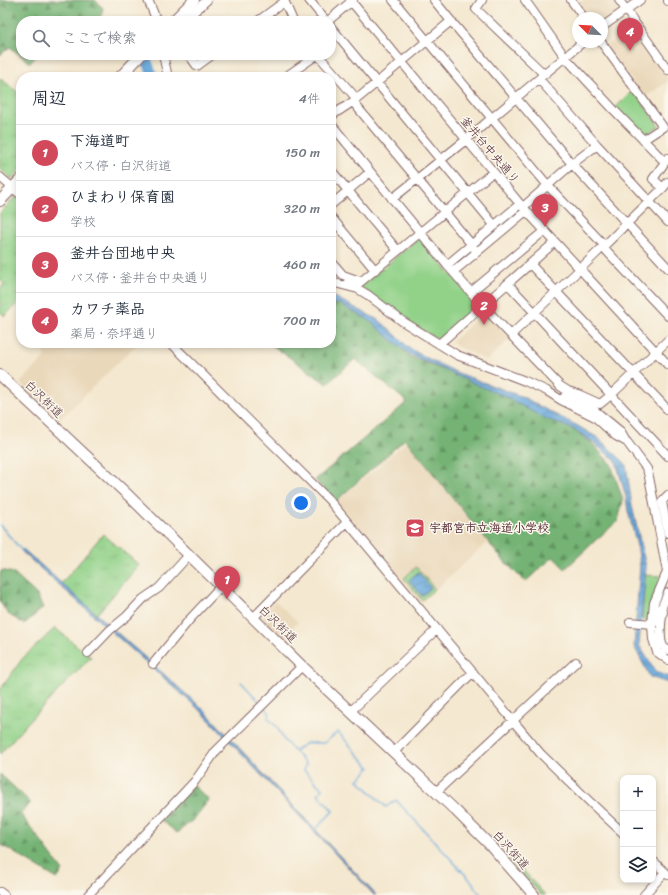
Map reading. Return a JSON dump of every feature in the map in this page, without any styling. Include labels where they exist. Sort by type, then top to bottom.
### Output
[{"type":"main road","points":[[178,16],[194,0]]},
{"type":"main road","points":[[125,72],[136,60]]},
{"type":"main road","points":[[0,201],[16,184]]},
{"type":"main road","name":"白沢街道","points":[[0,375],[130,496],[302,666],[474,828],[534,895]]},
{"type":"street","points":[[148,0],[155,16]]},
{"type":"street","points":[[189,16],[207,0]]},
{"type":"street","points":[[309,0],[323,16]]},
{"type":"street","points":[[333,16],[352,0]]},
{"type":"street","name":"釜井台中央通り","points":[[352,0],[523,208],[668,364]]},
{"type":"street","points":[[393,0],[548,185],[668,316]]},
{"type":"street","points":[[434,0],[572,164],[668,268]]},
{"type":"street","points":[[482,0],[476,9],[542,76],[597,145],[668,222]]},
{"type":"street","points":[[511,335],[557,292],[665,185],[652,179],[666,160],[644,140],[565,57],[525,0]]},
{"type":"street","points":[[571,0],[580,12]]},
{"type":"street","points":[[619,0],[668,70]]},
{"type":"street","points":[[608,23],[640,0]]},
{"type":"street","points":[[264,16],[284,1],[291,16]]},
{"type":"street","points":[[336,113],[355,100],[451,21]]},
{"type":"street","points":[[336,33],[495,226]]},
{"type":"street","points":[[392,199],[466,140],[576,48]]},
{"type":"street","points":[[605,48],[663,127],[644,140]]},
{"type":"street","points":[[164,60],[167,72]]},
{"type":"street","points":[[193,60],[197,66],[205,60]]},
{"type":"street","points":[[292,72],[310,60]]},
{"type":"street","points":[[322,60],[330,72]]},
{"type":"street","points":[[336,79],[355,100],[477,252]]},
{"type":"street","points":[[336,130],[420,233],[483,306],[560,386],[568,391],[578,394],[597,406],[620,431],[647,469],[667,572],[654,603],[652,624],[653,639],[657,652],[668,660]]},
{"type":"street","points":[[453,272],[477,252],[548,185],[597,145]]},
{"type":"street","points":[[336,201],[370,172]]},
{"type":"street","points":[[336,282],[340,280],[358,284],[493,172]]},
{"type":"street","points":[[336,176],[398,251]]},
{"type":"street","points":[[0,177],[16,190]]},
{"type":"street","points":[[447,265],[495,226],[523,208]]},
{"type":"street","points":[[336,222],[375,270]]},
{"type":"street","points":[[471,292],[544,231]]},
{"type":"street","points":[[439,344],[555,242]]},
{"type":"street","points":[[530,264],[668,410]]},
{"type":"street","points":[[336,267],[343,275],[360,282]]},
{"type":"street","points":[[336,284],[358,289],[402,321],[457,355],[525,381],[595,417],[616,436],[627,442]]},
{"type":"street","points":[[508,284],[668,456]]},
{"type":"street","points":[[597,406],[611,395],[633,372],[668,340]]},
{"type":"street","points":[[176,348],[329,500],[540,753],[620,830]]},
{"type":"street","points":[[547,391],[597,406]]},
{"type":"street","points":[[667,499],[662,502],[668,533]]},
{"type":"street","points":[[253,618],[347,522]]},
{"type":"street","points":[[88,653],[110,630],[127,616],[142,599],[159,588],[189,555]]},
{"type":"street","points":[[153,664],[190,619],[221,586]]},
{"type":"street","points":[[652,624],[655,622],[666,596]]},
{"type":"street","points":[[666,596],[661,624],[662,643],[668,650]]},
{"type":"street","points":[[630,622],[652,624]]},
{"type":"street","points":[[351,711],[437,629]]},
{"type":"street","points":[[436,792],[576,662]]},
{"type":"street","points":[[88,895],[195,781],[216,752],[302,666]]},
{"type":"street","points":[[394,752],[473,672]]},
{"type":"street","points":[[644,895],[667,873],[656,864]]},
{"type":"street","points":[[0,892],[4,895]]},
{"type":"shaded area","points":[[612,0],[619,9],[618,13],[608,20],[608,12],[582,12],[574,1]]},
{"type":"shaded area","points":[[632,27],[668,78],[668,81],[645,97],[608,48],[608,45]]},
{"type":"shaded area","points":[[485,312],[511,338],[487,360],[456,346],[452,341]]},
{"type":"shaded area","points":[[48,348],[133,348],[60,419],[20,383],[46,357],[43,353]]},
{"type":"shaded area","name":"宇都宮市立海道小学校","points":[[406,442],[487,543],[418,605],[335,504]]},
{"type":"shaded area","points":[[275,601],[298,622],[283,638],[264,620],[265,612]]},
{"type":"green space","points":[[0,0],[95,0],[103,8],[101,16],[16,16],[16,52],[10,47],[0,55]]},
{"type":"green space","points":[[26,60],[33,60],[30,63]]},
{"type":"green space","points":[[0,78],[16,91],[16,175],[12,179],[0,169]]},
{"type":"green space","points":[[633,90],[659,126],[643,137],[615,108]]},
{"type":"green space","points":[[15,197],[16,198],[16,305],[5,316],[0,312],[0,289],[4,284],[0,280],[0,213]]},
{"type":"green space","points":[[419,238],[478,305],[439,340],[404,319],[360,287]]},
{"type":"green space","points":[[336,302],[344,303],[387,331],[409,356],[503,394],[569,427],[591,442],[611,464],[623,500],[618,521],[565,569],[553,557],[525,582],[503,560],[405,439],[335,502],[315,480],[407,402],[355,359],[327,384],[276,348],[336,348]]},
{"type":"green space","points":[[103,534],[139,565],[97,614],[61,584]]},
{"type":"green space","points":[[416,567],[435,589],[422,600],[404,578]]},
{"type":"green space","points":[[2,570],[13,573],[37,595],[43,608],[24,624],[8,614],[0,602],[0,573]]},
{"type":"green space","points":[[645,575],[661,576],[650,618],[646,620],[642,619]]},
{"type":"green space","points":[[55,628],[91,657],[31,719],[0,754],[0,690],[22,659]]},
{"type":"green space","points":[[0,774],[31,803],[20,813],[63,871],[57,879],[0,844]]},
{"type":"green space","points":[[193,785],[209,800],[194,819],[177,833],[161,820]]},
{"type":"green space","points":[[506,856],[515,861],[545,895],[541,895]]},
{"type":"water","points":[[336,298],[380,321],[409,348],[423,356],[458,373],[523,397],[578,426],[598,438],[626,464],[632,506],[646,567],[639,645],[655,671],[668,676],[668,683],[650,677],[634,646],[640,566],[638,550],[626,497],[616,461],[575,430],[542,417],[504,396],[409,354],[367,319],[336,304]]},
{"type":"water","points":[[23,549],[204,710],[376,895],[374,895],[202,712],[21,551]]},
{"type":"water","points":[[418,572],[431,588],[422,596],[409,580]]},
{"type":"waterway","points":[[147,60],[151,72]]},
{"type":"waterway","points":[[0,525],[22,551]]},
{"type":"waterway","points":[[241,682],[260,702]]},
{"type":"waterway","points":[[265,707],[270,714],[268,718],[277,727],[284,740],[306,764],[304,770],[322,789],[318,794],[333,811],[315,830]]},
{"type":"waterway","points":[[294,751],[307,743],[324,743],[338,732],[370,768],[358,780],[386,807],[396,800],[473,883],[481,895]]},
{"type":"place","name":"カワチ薬品","points":[[630,51]]},
{"type":"place","name":"釜井台団地中央","points":[[545,227]]},
{"type":"place","name":"ひまわり保育園","points":[[484,325]]},
{"type":"place","name":"宇都宮市立海道小学校","points":[[415,528]]},
{"type":"place","name":"下海道町","points":[[227,599]]}]
